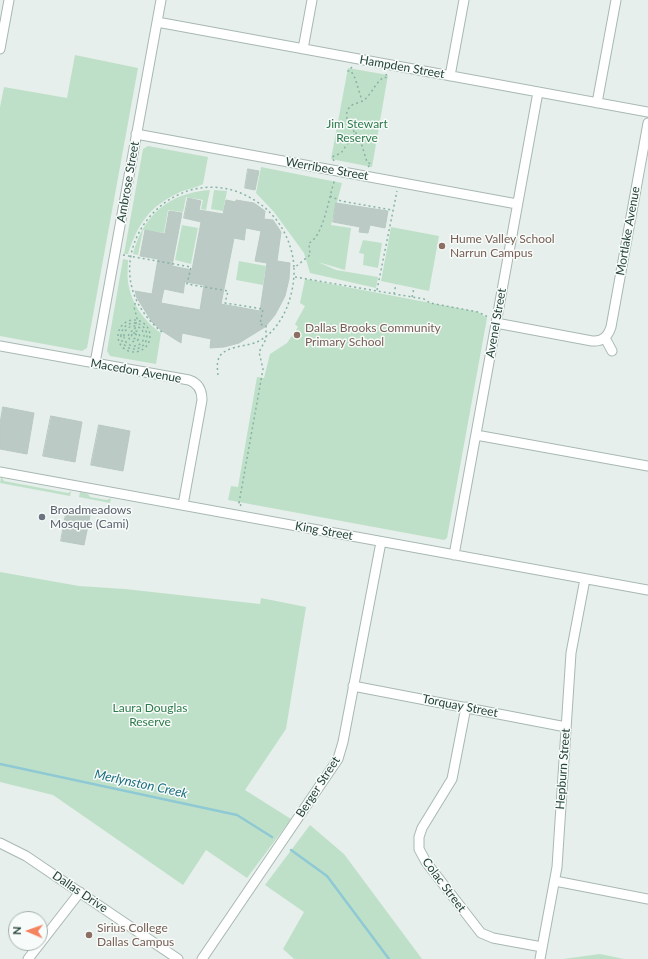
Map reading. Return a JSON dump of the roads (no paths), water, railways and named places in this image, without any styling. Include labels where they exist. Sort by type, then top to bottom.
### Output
[{"type":"street","points":[[0,49],[9,0]]},
{"type":"street","name":"Ambrose Street","points":[[94,363],[161,0]]},
{"type":"street","points":[[304,49],[312,0]]},
{"type":"street","points":[[450,76],[464,0]]},
{"type":"street","points":[[597,103],[616,0]]},
{"type":"street","name":"Hampden Street","points":[[157,22],[648,112]]},
{"type":"street","name":"Avenel Street","points":[[454,555],[538,92]]},
{"type":"street","name":"Mortlake Avenue","points":[[605,338],[611,327],[648,123]]},
{"type":"street","name":"Werribee Street","points":[[136,134],[517,204]]},
{"type":"street","points":[[496,323],[592,341],[599,341],[605,338],[612,351]]},
{"type":"street","name":"Macedon Avenue","points":[[0,346],[194,382],[199,388],[202,400],[183,505]]},
{"type":"street","points":[[476,435],[648,466]]},
{"type":"street","name":"King Street","points":[[0,472],[648,590]]},
{"type":"street","name":"Berger Street","points":[[202,959],[338,759],[343,742],[381,542]]},
{"type":"street","name":"Hepburn Street","points":[[540,959],[555,881],[572,653],[585,579]]},
{"type":"street","name":"Torquay Street","points":[[353,686],[566,727]]},
{"type":"street","name":"Colac Street","points":[[466,708],[452,779],[422,828],[419,837],[419,849],[426,862],[481,933],[493,938],[542,947]]},
{"type":"street","name":"Dallas Drive","points":[[0,842],[26,856],[178,959]]},
{"type":"street","points":[[555,881],[648,899]]},
{"type":"street","points":[[28,959],[80,892]]},
{"type":"waterway","name":"Merlynston Creek","points":[[0,764],[237,815],[272,837]]},
{"type":"waterway","name":"Merlynston Creek","points":[[291,850],[327,876],[389,959]]},
{"type":"place","name":"Hume Valley School Narrun Campus","points":[[442,246]]},
{"type":"place","name":"Dallas Brooks Community Primary School","points":[[297,335]]},
{"type":"place","name":"Broadmeadows Mosque (Cami)","points":[[42,517]]},
{"type":"place","name":"Sirius College Dallas Campus","points":[[89,935]]},
{"type":"park label","name":"Jim Stewart Reserve","points":[[357,131]]},
{"type":"park label","name":"Laura Douglas Reserve","points":[[150,715]]}]
